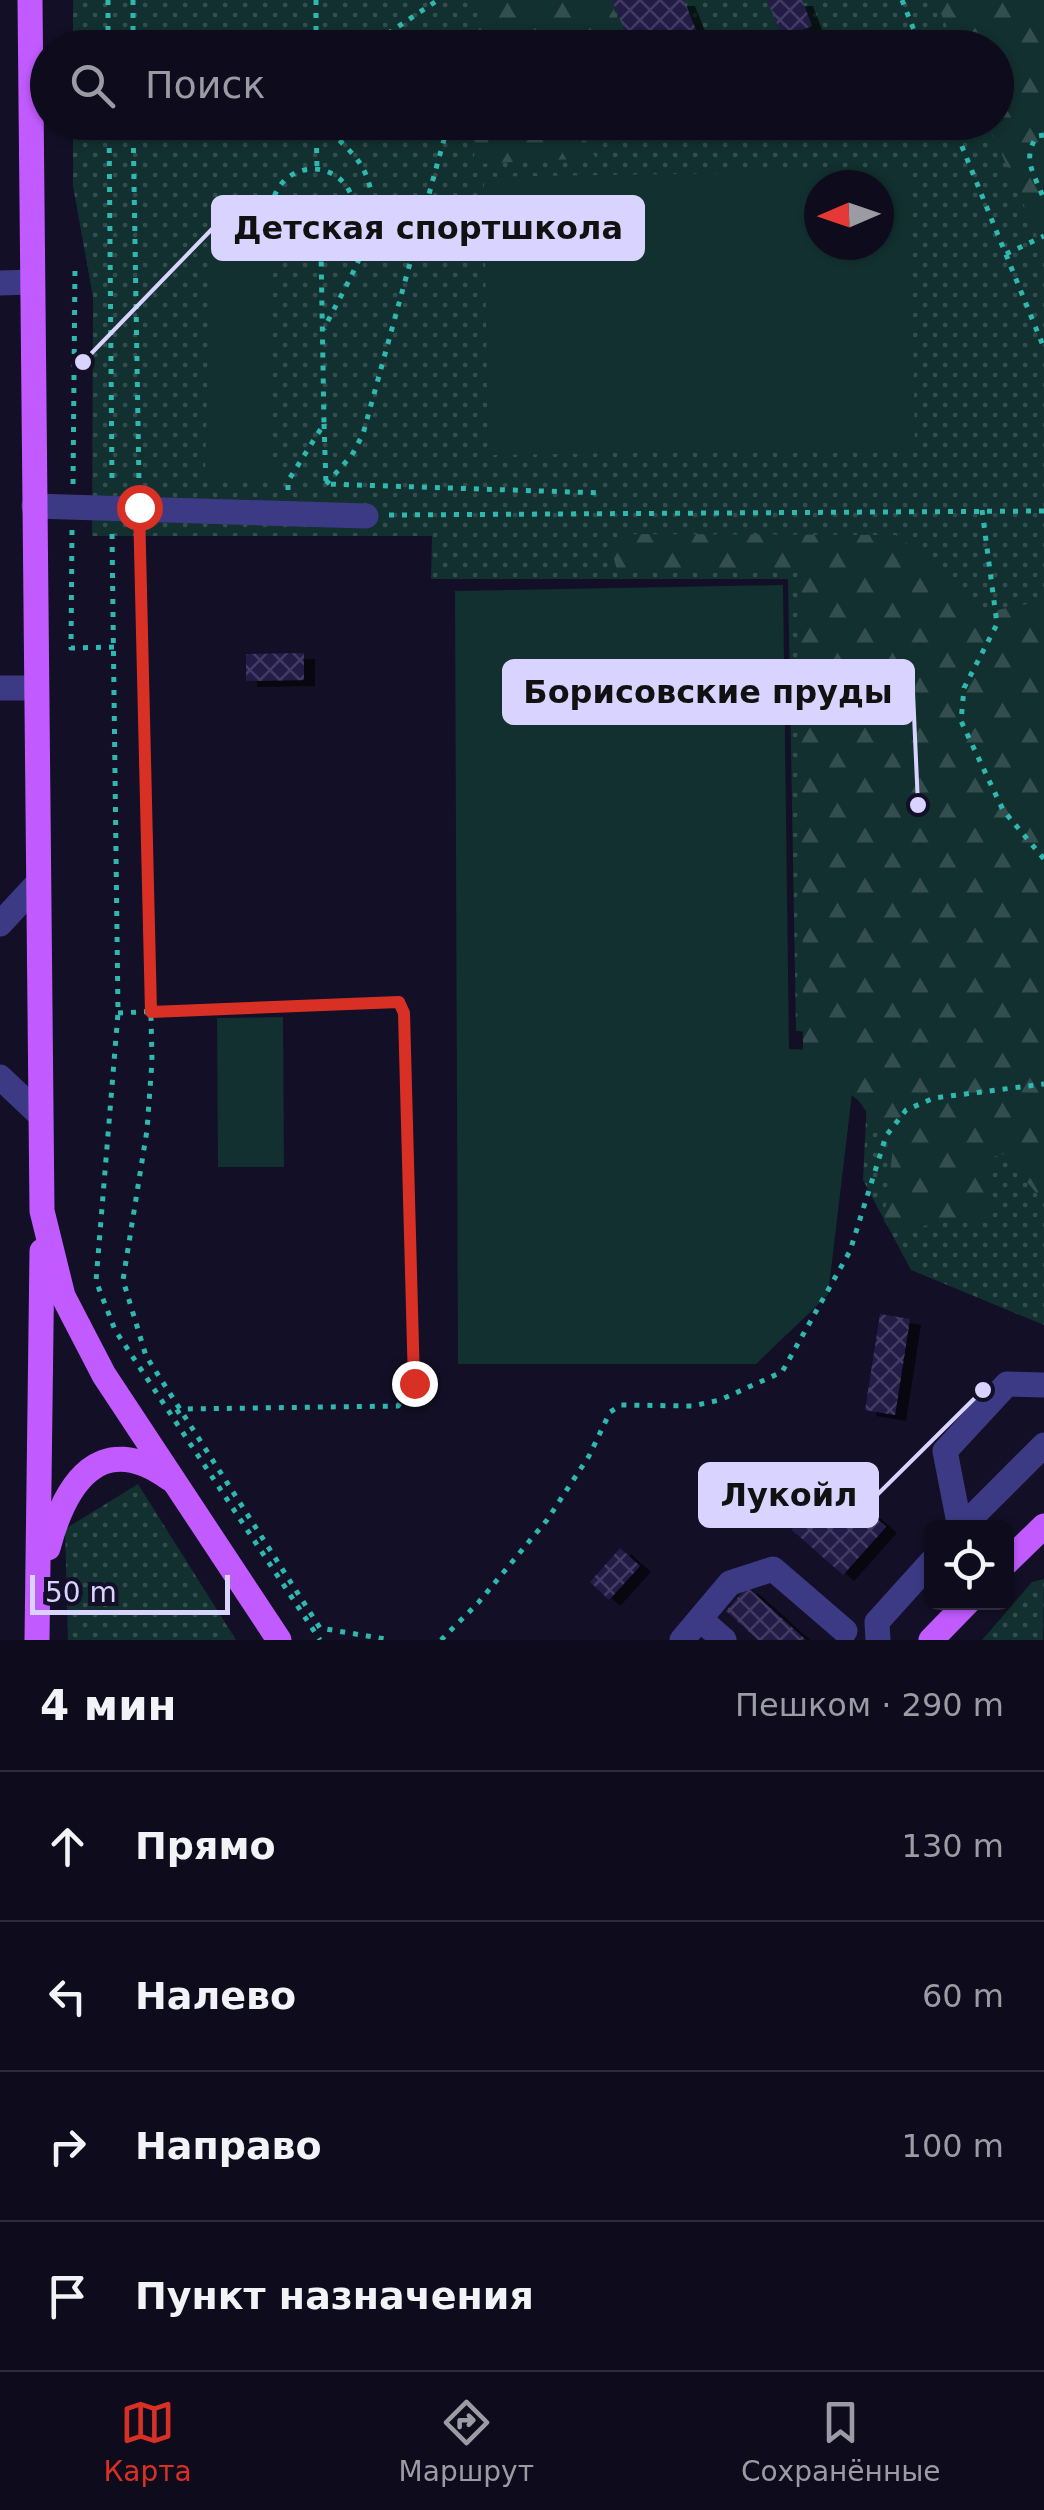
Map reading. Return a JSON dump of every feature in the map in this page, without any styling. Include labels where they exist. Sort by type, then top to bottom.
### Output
[{"type":"main road","points":[[30,0],[30,30]]},
{"type":"main road","points":[[31,140],[42,1211],[37,1640]]},
{"type":"main road","points":[[42,1211],[63,1296],[104,1375],[279,1640]]},
{"type":"main road","points":[[38,1587],[58,1511],[82,1473],[118,1459],[146,1461],[179,1486]]},
{"type":"main road","points":[[1014,1556],[1038,1535]]},
{"type":"main road","points":[[932,1640],[960,1610]]},
{"type":"lane","points":[[0,283],[32,282]]},
{"type":"lane","points":[[34,506],[366,516]]},
{"type":"lane","points":[[0,688],[34,688]]},
{"type":"lane","points":[[0,924],[37,884]]},
{"type":"lane","points":[[0,1076],[39,1114]]},
{"type":"lane","points":[[959,1520],[945,1451],[1007,1384],[1044,1385]]},
{"type":"lane","points":[[969,1520],[1044,1444]]},
{"type":"lane","points":[[682,1640],[730,1583],[772,1569],[841,1636],[878,1631],[924,1571]]},
{"type":"lane","points":[[700,1618],[724,1640]]},
{"type":"path","points":[[108,0],[108,30]]},
{"type":"path","points":[[133,0],[133,30]]},
{"type":"path","points":[[316,0],[316,30]]},
{"type":"path","points":[[393,30],[438,0]]},
{"type":"path","points":[[902,0],[914,30]]},
{"type":"path","points":[[1044,135],[1037,136],[1027,160],[1044,200]]},
{"type":"path","points":[[109,140],[118,1012],[96,1281],[115,1330],[320,1640]]},
{"type":"path","points":[[133,140],[151,1012],[147,1130],[123,1280],[146,1356],[320,1628],[391,1640]]},
{"type":"path","points":[[317,170],[318,140]]},
{"type":"path","points":[[322,332],[369,238],[371,197],[360,164],[337,140]]},
{"type":"path","points":[[326,484],[352,455],[363,434],[444,140]]},
{"type":"path","points":[[959,140],[1044,348]]},
{"type":"path","points":[[317,170],[347,186],[354,208],[342,240],[320,251],[288,242],[272,212],[285,181],[317,170]]},
{"type":"path","points":[[1006,254],[1044,236]]},
{"type":"path","points":[[320,251],[326,484]]},
{"type":"path","points":[[76,266],[71,648],[115,647]]},
{"type":"path","points":[[286,513],[288,481],[324,424]]},
{"type":"path","points":[[326,484],[603,494]]},
{"type":"path","points":[[982,510],[997,624],[964,688],[961,720],[1003,810],[1044,859]]},
{"type":"path","points":[[366,516],[1044,511]]},
{"type":"path","points":[[118,1012],[389,1000],[399,1002],[404,1013],[415,1368],[408,1395],[398,1406],[182,1408],[171,1416]]},
{"type":"path","points":[[442,1640],[546,1520],[589,1456],[610,1412],[621,1406],[692,1406],[720,1400],[782,1372],[850,1251],[886,1136],[906,1110],[934,1098],[1044,1084]]},
{"type":"green space","points":[[73,0],[1044,0],[1044,1325],[911,1270],[863,1180],[870,1036],[796,1031],[788,579],[431,579],[432,536],[92,536],[93,297],[73,186],[73,140],[1014,140],[1014,30],[73,30]]},
{"type":"green space","points":[[478,0],[610,0],[622,30],[477,30]]},
{"type":"green space","points":[[935,0],[1024,0],[1030,6],[1044,2],[1044,251],[995,140],[1014,140],[1014,30],[948,30]]},
{"type":"green space","points":[[475,140],[586,141],[596,158],[474,164]]},
{"type":"green space","points":[[894,170],[910,170],[915,448],[488,455],[484,177],[804,172],[804,260],[894,260]]},
{"type":"green space","points":[[261,224],[283,253],[273,263],[267,463],[284,472],[282,479],[205,478],[211,232]]},
{"type":"green space","points":[[619,534],[896,535],[988,612],[1032,603],[1044,589],[1044,1202],[1003,1154],[993,1157],[987,1216],[897,1230],[884,1222],[893,1148],[858,1100],[803,1058],[801,570],[617,570],[612,552]]},
{"type":"green space","points":[[783,585],[789,1049],[857,1052],[828,1295],[756,1364],[458,1364],[455,591]]},
{"type":"green space","points":[[283,1017],[284,1167],[218,1167],[217,1018]]},
{"type":"green space","points":[[138,1484],[236,1640],[68,1640],[65,1529]]},
{"type":"green space","points":[[1044,1579],[1043,1640],[982,1640],[1008,1610],[1014,1610],[1014,1603],[1032,1582]]},
{"type":"building","points":[[612,0],[684,0],[696,30],[624,30]]},
{"type":"building","points":[[767,0],[802,0],[812,26],[780,30]]},
{"type":"building","points":[[304,653],[304,680],[246,681],[246,654]]},
{"type":"building","points":[[880,1314],[910,1319],[895,1415],[865,1410]]},
{"type":"building","points":[[836,1482],[886,1527],[843,1575],[792,1530]]},
{"type":"building","points":[[620,1548],[640,1566],[609,1600],[590,1582]]},
{"type":"building","points":[[747,1587],[806,1640],[758,1640],[726,1611]]},
{"type":"place","name":"Детская спортшкола","points":[[83,362]]},
{"type":"place","name":"Борисовские пруды","points":[[918,805]]},
{"type":"place","name":"Лукойл","points":[[983,1390]]},
{"type":"route","points":[[139,507],[151,1012],[399,1002],[404,1013],[414,1383]]}]
